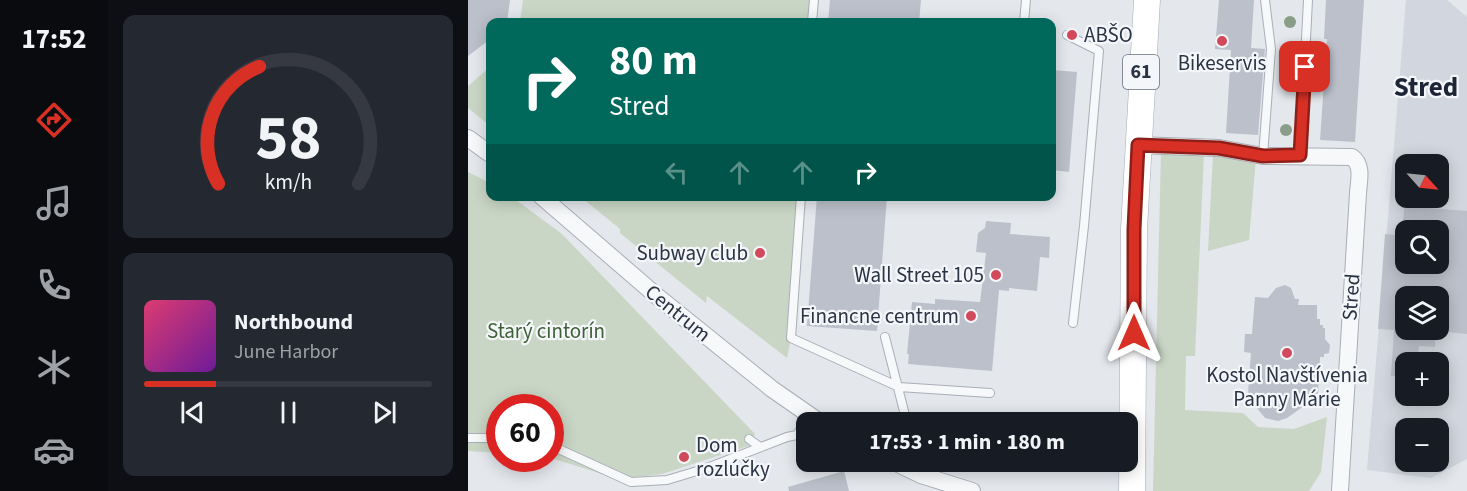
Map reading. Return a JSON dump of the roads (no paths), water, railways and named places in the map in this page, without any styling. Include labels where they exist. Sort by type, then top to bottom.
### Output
[{"type":"main road","name":"61","points":[[1132,491],[1134,229],[1147,0]]},
{"type":"street","points":[[468,138],[486,151]]},
{"type":"street","name":"Stred","points":[[1138,145],[1219,148],[1263,156],[1352,157],[1357,161],[1360,168],[1340,491]]},
{"type":"street","name":"Centrum","points":[[547,201],[658,297],[772,389],[805,412]]},
{"type":"street","points":[[922,476],[972,491]]},
{"type":"lane","points":[[812,18],[813,0]]},
{"type":"lane","points":[[1024,18],[1026,0]]},
{"type":"lane","points":[[1263,156],[1271,49],[1264,0]]},
{"type":"lane","points":[[1300,155],[1308,0]]},
{"type":"lane","points":[[1067,35],[1098,51],[1084,226],[1073,323]]},
{"type":"lane","points":[[801,201],[791,338],[899,387],[990,393]]},
{"type":"lane","points":[[885,337],[905,412]]},
{"type":"lane","points":[[564,451],[631,482],[667,480],[796,435]]},
{"type":"lane","points":[[468,438],[486,438]]},
{"type":"lane","points":[[749,439],[760,447]]},
{"type":"place","name":"ABŠO","points":[[1072,35]]},
{"type":"place","name":"Bikeservis","points":[[1222,41]]},
{"type":"place","name":"Subway club","points":[[760,253]]},
{"type":"place","name":"Wall Street 105","points":[[996,275]]},
{"type":"place","name":"Financne centrum","points":[[971,316]]},
{"type":"place","name":"Kostol Navštívenia Panny Márie","points":[[1287,353]]},
{"type":"place","name":"Dom rozlúčky","points":[[684,457]]},
{"type":"district","name":"Stred","points":[[1426,87]]},
{"type":"park label","name":"Starý cintorín","points":[[546,331]]}]
